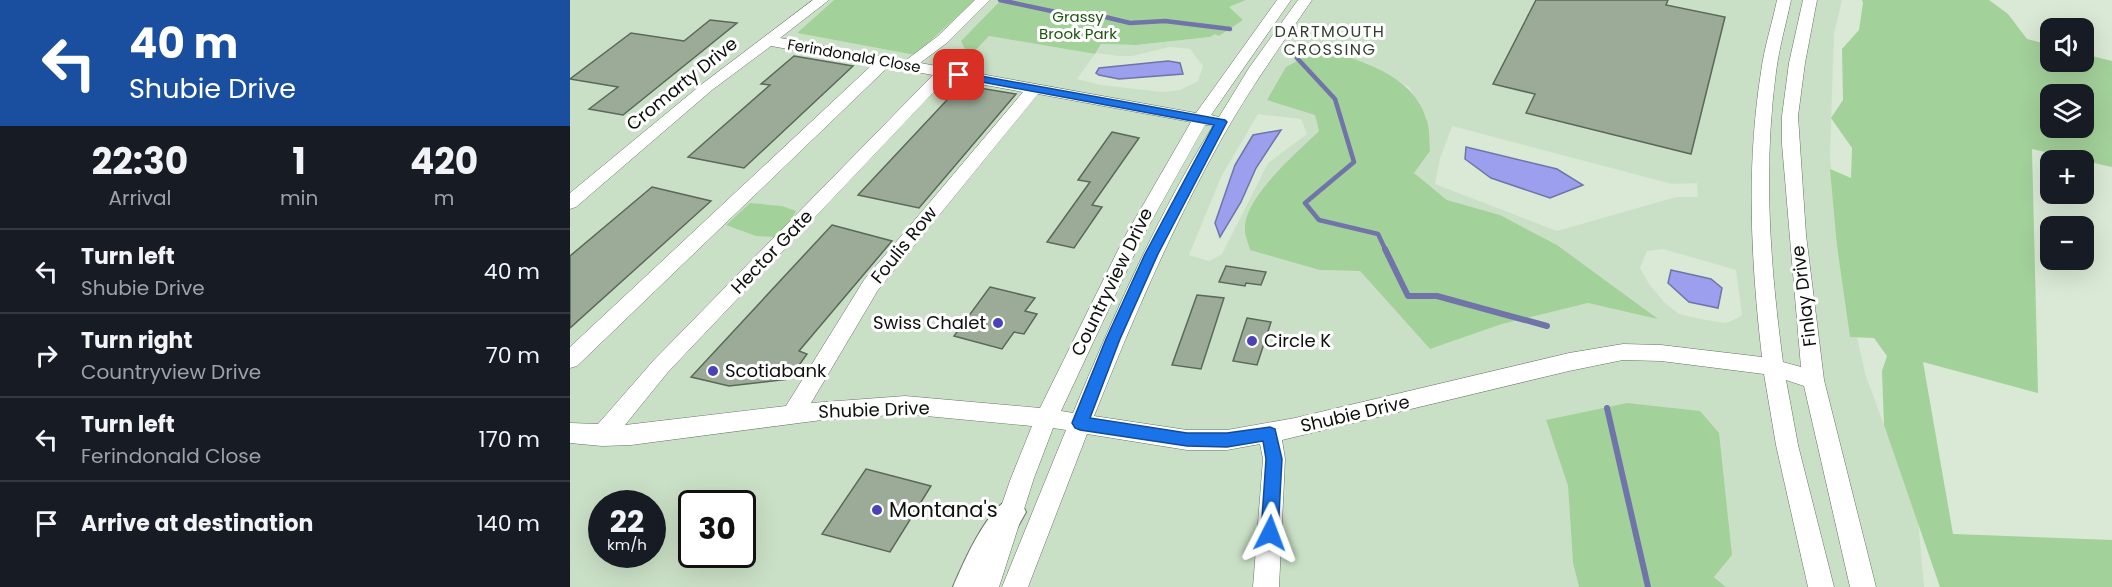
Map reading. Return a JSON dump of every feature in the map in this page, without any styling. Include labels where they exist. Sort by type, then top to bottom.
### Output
[{"type":"main road","points":[[968,587],[981,559],[1011,512]]},
{"type":"street","name":"Cromarty Drive","points":[[570,203],[707,87],[822,0]]},
{"type":"street","points":[[916,67],[940,48],[949,34],[983,0]]},
{"type":"street","name":"Countryview Drive","points":[[986,587],[1000,553],[1011,512],[1029,462],[1076,354],[1138,226],[1200,118],[1284,0]]},
{"type":"street","name":"Countryview Drive","points":[[1015,587],[1113,339],[1151,254],[1221,122],[1305,0]]},
{"type":"street","name":"Finlay Drive","points":[[1784,0],[1768,75],[1761,144],[1761,238],[1773,367],[1792,477],[1821,587]]},
{"type":"street","name":"Finlay Drive","points":[[1810,0],[1795,76],[1790,130],[1796,227],[1813,380],[1863,587]]},
{"type":"street","name":"Ferindonald Close","points":[[770,41],[1221,122]]},
{"type":"street","points":[[570,360],[885,61]]},
{"type":"street","name":"Hector Gate","points":[[602,436],[661,366],[944,72]]},
{"type":"street","name":"Foulis Row","points":[[792,415],[876,278],[1034,89]]},
{"type":"street","name":"Shubie Drive","points":[[570,433],[602,436],[662,433],[792,415],[905,405],[1048,418],[1187,440],[1227,440],[1270,434],[1569,362],[1623,352],[1661,353],[1773,367],[1813,380]]},
{"type":"street","points":[[1266,587],[1274,459],[1270,434]]},
{"type":"shaded area","points":[[570,0],[834,0],[797,33],[915,55],[975,0],[1001,0],[961,41],[972,54],[989,36],[1095,54],[1077,79],[1101,85],[1163,92],[1180,90],[1198,81],[1203,66],[1190,49],[1170,47],[1132,56],[1119,56],[1096,53],[1101,44],[1136,45],[1210,37],[1215,34],[1228,7],[1246,0],[1842,0],[1834,34],[1830,157],[1839,255],[1865,373],[1918,519],[1924,587],[1726,587],[1546,421],[1568,486],[1573,563],[1579,587],[570,587]],"holes":[[[1365,62],[1409,87],[1427,118],[1413,173],[1447,200],[1500,215],[1557,245],[1656,318],[1588,303],[1502,324],[1430,349],[1360,271],[1320,270],[1304,146],[1319,131],[1315,115]],[[1258,114],[1301,119],[1307,134],[1268,163],[1222,254],[1209,261],[1189,255],[1221,177]],[[1452,126],[1672,184],[1697,183],[1698,197],[1676,197],[1557,231],[1435,184],[1440,159]],[[1663,249],[1736,270],[1742,316],[1726,323],[1706,320],[1679,314],[1664,302],[1649,284],[1640,268],[1647,251]]]},
{"type":"green space","points":[[834,0],[975,0],[915,55],[797,33]]},
{"type":"green space","name":"Grassy Brook Park","points":[[1001,0],[1246,0],[1229,7],[1243,20],[1219,36],[1215,34],[1210,37],[1136,45],[1101,44],[1095,54],[989,36],[972,54],[967,53],[961,41]]},
{"type":"green space","points":[[1862,0],[1989,0],[2008,14],[2027,39],[2040,42],[2040,72],[2094,72],[2094,56],[2112,61],[2112,167],[2094,163],[2094,150],[2032,149],[2038,393],[1923,362],[1953,534],[2112,540],[2112,587],[1940,587],[1884,425],[1882,371],[1887,356],[1874,338],[1850,337],[1837,246],[1830,169],[1851,178],[1852,148],[1831,118],[1843,100],[1842,49],[1859,30]]},
{"type":"green space","points":[[1321,48],[1383,71],[1409,90],[1419,103],[1429,134],[1430,151],[1414,173],[1447,200],[1500,215],[1557,245],[1658,319],[1588,303],[1502,324],[1430,349],[1360,271],[1320,270],[1250,250],[1245,231],[1246,218],[1252,204],[1273,176],[1319,131],[1315,115],[1267,100],[1286,67]]},
{"type":"green space","points":[[750,203],[782,206],[796,211],[792,219],[775,237],[756,236],[726,225]]},
{"type":"green space","points":[[1627,403],[1700,411],[1719,433],[1732,555],[1714,577],[1726,587],[1579,587],[1573,563],[1568,486],[1546,420]]},
{"type":"water","points":[[1168,61],[1180,63],[1183,74],[1119,79],[1096,73],[1099,68]]},
{"type":"water","points":[[1281,130],[1256,168],[1241,202],[1220,237],[1215,223],[1235,165],[1253,135]]},
{"type":"water","points":[[1466,147],[1557,169],[1583,185],[1550,198],[1491,178],[1465,159]]},
{"type":"water","points":[[1671,270],[1711,279],[1722,288],[1718,308],[1689,302],[1668,283]]},
{"type":"building","points":[[1536,0],[1668,0],[1666,5],[1725,17],[1691,154],[1526,113],[1535,94],[1493,84]]},
{"type":"building","points":[[710,20],[737,23],[623,115],[589,109],[618,87],[570,79],[631,33],[684,41]]},
{"type":"building","points":[[794,56],[853,66],[744,168],[688,157],[770,85],[761,84]]},
{"type":"building","points":[[961,85],[1016,94],[919,208],[858,195]]},
{"type":"building","points":[[1112,132],[1139,138],[1092,205],[1102,207],[1074,248],[1047,242],[1090,182],[1078,180]]},
{"type":"building","points":[[652,187],[711,201],[570,328],[570,256]]},
{"type":"building","points":[[832,225],[892,241],[799,351],[807,354],[789,379],[729,386],[691,377]]},
{"type":"building","points":[[1226,266],[1266,272],[1261,285],[1246,283],[1245,286],[1219,282]]},
{"type":"building","name":"Swiss Chalet","points":[[990,287],[1035,298],[1025,311],[1037,314],[1024,334],[1014,332],[1002,349],[954,336]]},
{"type":"building","points":[[1197,295],[1224,298],[1201,369],[1172,365]]},
{"type":"building","name":"Circle K","points":[[1247,318],[1271,322],[1257,365],[1233,361]]},
{"type":"building","name":"Montana's","points":[[866,469],[931,486],[890,552],[822,534]]},
{"type":"waterway","points":[[1000,0],[1070,15],[1101,16],[1130,23],[1165,21],[1230,29]]},
{"type":"waterway","points":[[1297,58],[1335,99],[1354,162],[1305,203],[1319,220],[1378,234],[1386,251]]},
{"type":"waterway","points":[[1385,249],[1408,296],[1437,296],[1547,326]]},
{"type":"waterway","points":[[1607,408],[1648,587]]},
{"type":"place","name":"Swiss Chalet","points":[[998,323]]},
{"type":"place","name":"Circle K","points":[[1252,341]]},
{"type":"place","name":"Scotiabank","points":[[713,371]]},
{"type":"place","name":"Montana's","points":[[877,510]]},
{"type":"district","name":"DARTMOUTH CROSSING","points":[[1330,40]]},
{"type":"route","points":[[959,75],[1221,122],[1151,254],[1113,339],[1080,423],[1187,440],[1227,440],[1270,434],[1274,459],[1270,533]]}]
